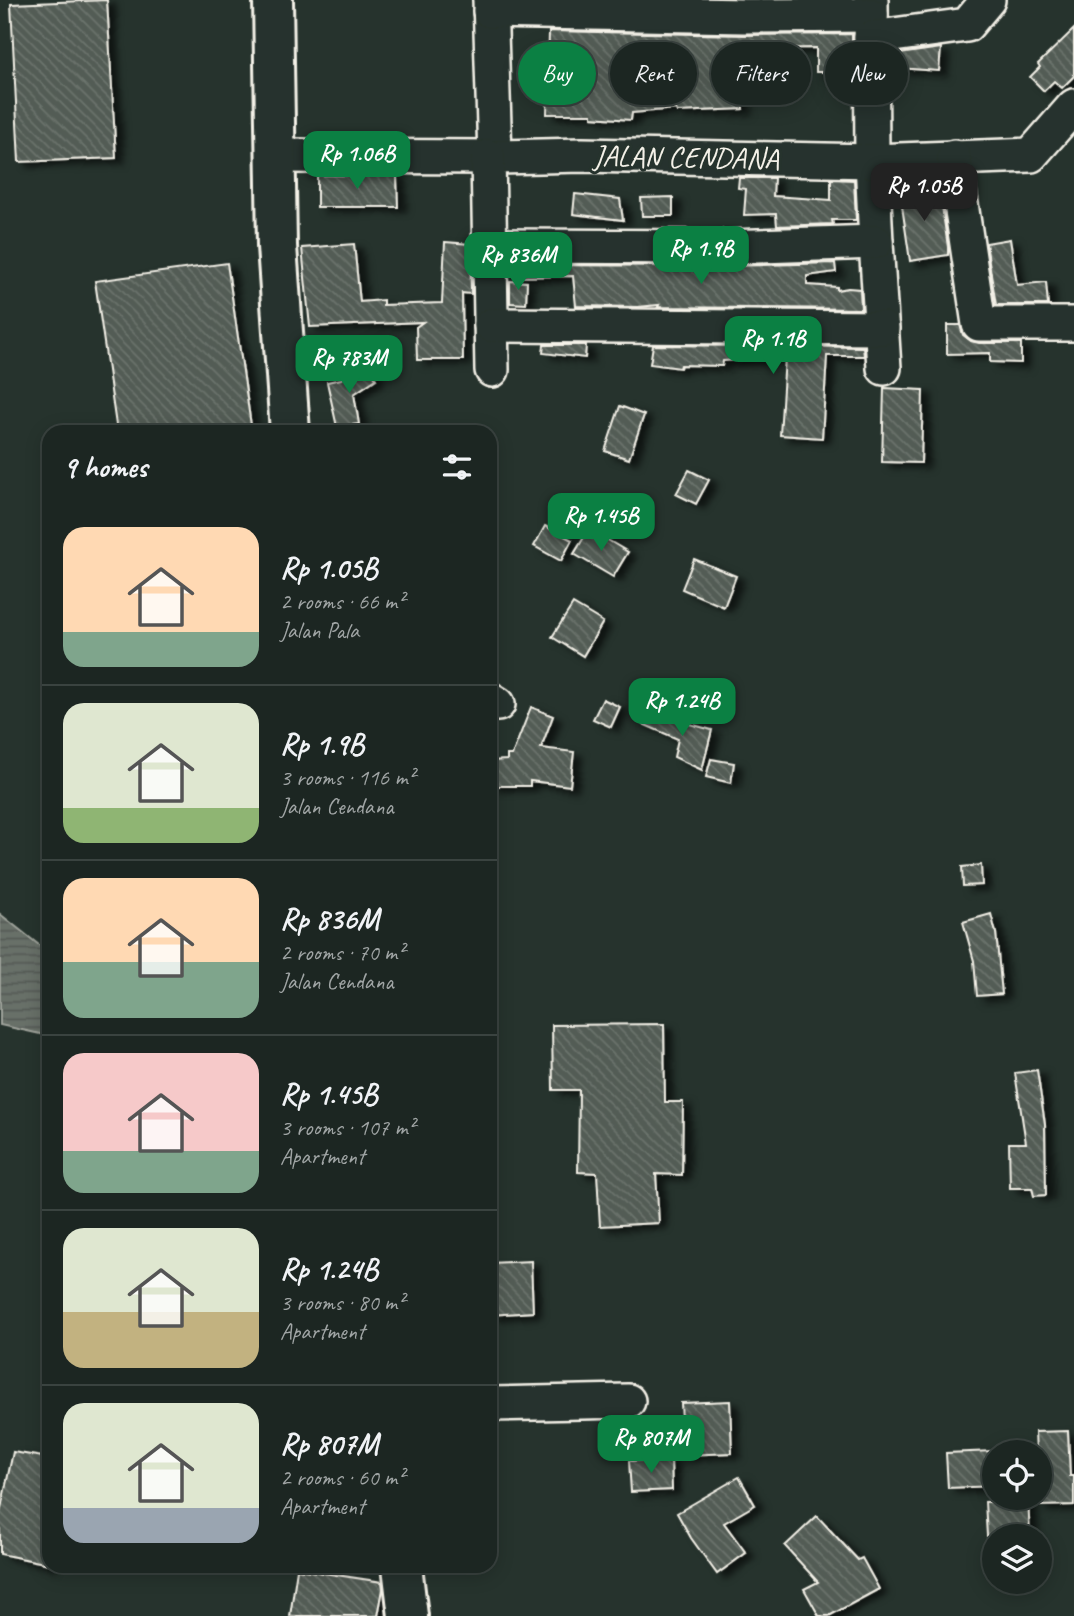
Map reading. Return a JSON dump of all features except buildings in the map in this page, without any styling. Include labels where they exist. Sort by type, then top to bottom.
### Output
[{"type":"main road","points":[[273,0],[277,246],[290,425]]},
{"type":"main road","points":[[403,1573],[408,1616]]},
{"type":"street","points":[[492,370],[490,6],[744,8],[967,25],[988,0]]},
{"type":"street","points":[[871,18],[872,161],[884,368]]},
{"type":"street","name":"JALAN CENDANA","points":[[276,156],[582,155],[872,161],[1031,155],[1074,106]]},
{"type":"street","points":[[954,158],[979,324],[1074,324]]},
{"type":"street","points":[[490,246],[728,247],[876,243]]},
{"type":"street","points":[[491,325],[882,328]]},
{"type":"street","points":[[497,1404],[628,1401]]},
{"type":"shaded area","points":[[0,914],[42,947],[42,1034],[0,1025]]}]
